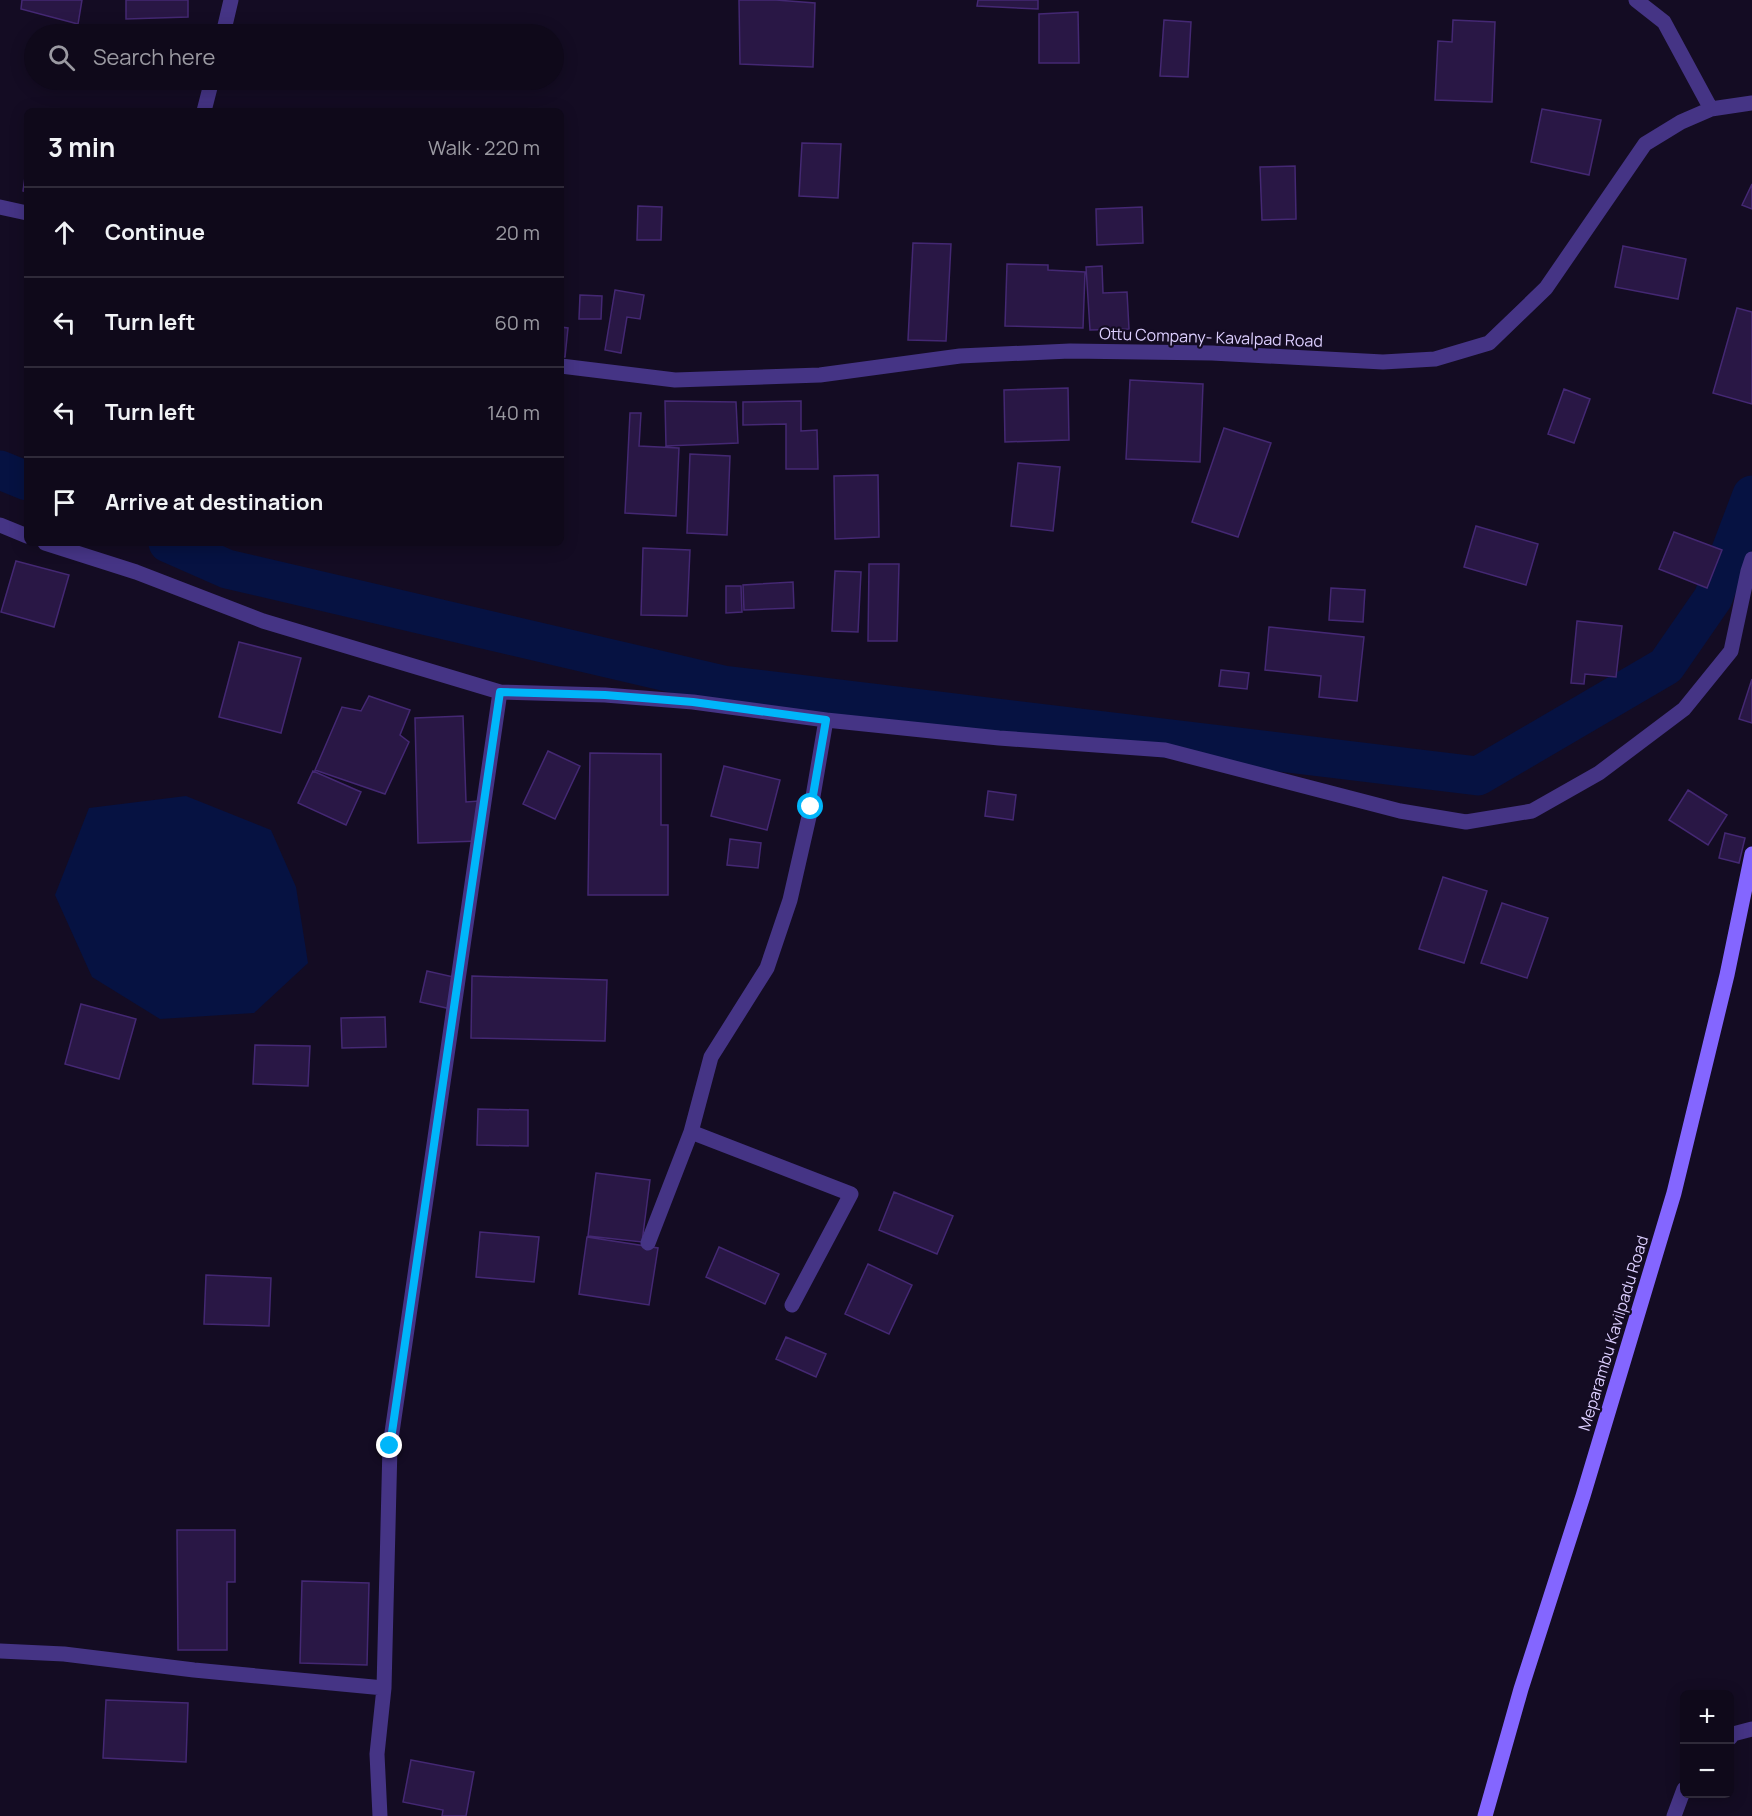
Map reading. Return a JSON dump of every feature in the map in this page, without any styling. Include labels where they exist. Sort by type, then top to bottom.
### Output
[{"type":"main road","name":"Meparambu Kavilpadu Road","points":[[1485,1816],[1521,1689],[1583,1496],[1674,1193],[1727,975],[1752,854]]},
{"type":"street","points":[[225,24],[231,0]]},
{"type":"street","points":[[1636,0],[1664,22],[1711,109]]},
{"type":"street","points":[[205,108],[209,90]]},
{"type":"street","name":"Ottu Company- Kavalpad Road","points":[[564,366],[675,380],[820,375],[960,356],[1070,351],[1212,352],[1383,362],[1435,359],[1489,343],[1546,288],[1645,144],[1681,122],[1711,109],[1752,104]]},
{"type":"street","points":[[0,207],[24,212]]},
{"type":"street","points":[[0,525],[24,535]]},
{"type":"street","points":[[54,546],[136,572],[263,621],[500,692],[605,695],[693,702],[826,720],[999,738],[1165,750],[1400,811],[1466,822],[1532,811],[1599,773],[1684,709],[1731,651],[1752,559]]},
{"type":"street","points":[[380,1816],[377,1754],[384,1688],[390,1446],[500,692]]},
{"type":"street","points":[[648,1243],[691,1132],[711,1057],[767,968],[790,900],[811,807],[826,720]]},
{"type":"street","points":[[691,1132],[851,1194],[792,1305]]},
{"type":"street","points":[[0,1651],[64,1654],[194,1670],[384,1688]]},
{"type":"street","points":[[1734,1734],[1752,1729]]},
{"type":"street","points":[[1674,1816],[1681,1798]]},
{"type":"shaded area","points":[[186,796],[271,830],[296,887],[308,963],[254,1013],[160,1019],[92,977],[55,895],[89,808]]},
{"type":"building","points":[[22,0],[82,0],[78,24],[21,9]]},
{"type":"building","points":[[126,0],[188,0],[188,17],[126,19]]},
{"type":"building","points":[[739,0],[815,3],[813,67],[740,64]]},
{"type":"building","points":[[978,0],[1038,0],[1038,9],[977,6]]},
{"type":"building","points":[[1078,12],[1079,63],[1039,63],[1039,14]]},
{"type":"building","points":[[1164,20],[1191,22],[1188,77],[1160,76]]},
{"type":"building","points":[[1453,20],[1495,22],[1492,102],[1435,100],[1438,41],[1452,42]]},
{"type":"building","points":[[1542,109],[1601,120],[1589,175],[1531,162]]},
{"type":"building","points":[[802,143],[841,144],[838,198],[799,196]]},
{"type":"building","points":[[1295,166],[1296,219],[1262,220],[1260,167]]},
{"type":"building","points":[[1752,184],[1752,209],[1742,205]]},
{"type":"building","points":[[638,206],[662,207],[661,240],[637,240]]},
{"type":"building","points":[[1142,207],[1143,243],[1097,245],[1096,209]]},
{"type":"building","points":[[913,243],[951,244],[946,341],[908,340]]},
{"type":"building","points":[[1623,246],[1686,259],[1678,299],[1615,287]]},
{"type":"building","points":[[1007,264],[1048,265],[1048,270],[1085,272],[1083,328],[1005,326]]},
{"type":"building","points":[[1102,266],[1103,293],[1127,292],[1129,329],[1090,330],[1086,267]]},
{"type":"building","points":[[615,290],[644,295],[640,319],[627,317],[621,353],[605,350]]},
{"type":"building","points":[[580,295],[602,296],[601,319],[579,319]]},
{"type":"building","points":[[1737,308],[1752,312],[1752,404],[1713,393]]},
{"type":"building","points":[[564,327],[568,328],[564,357]]},
{"type":"building","points":[[1130,380],[1203,384],[1200,462],[1126,459]]},
{"type":"building","points":[[1068,388],[1069,440],[1005,442],[1004,390]]},
{"type":"building","points":[[1564,389],[1590,399],[1574,443],[1548,434]]},
{"type":"building","points":[[665,401],[736,402],[738,443],[666,446]]},
{"type":"building","points":[[801,401],[801,431],[817,430],[818,469],[786,469],[786,424],[743,425],[743,402]]},
{"type":"building","points":[[630,413],[641,413],[639,446],[679,448],[676,516],[625,513]]},
{"type":"building","points":[[1224,428],[1271,443],[1238,537],[1192,522]]},
{"type":"building","points":[[690,454],[730,456],[727,535],[687,533]]},
{"type":"building","points":[[1018,463],[1060,467],[1053,531],[1011,526]]},
{"type":"building","points":[[878,475],[879,537],[835,539],[834,476]]},
{"type":"building","points":[[1476,526],[1538,544],[1526,585],[1464,567]]},
{"type":"building","points":[[1674,532],[1722,550],[1707,588],[1659,569]]},
{"type":"building","points":[[643,548],[690,550],[687,616],[641,615]]},
{"type":"building","points":[[16,561],[69,575],[54,627],[1,612]]},
{"type":"building","points":[[869,564],[899,564],[897,641],[868,641]]},
{"type":"building","points":[[835,571],[861,572],[858,632],[832,631]]},
{"type":"building","points":[[793,582],[794,608],[744,610],[743,585]]},
{"type":"building","points":[[726,586],[741,586],[742,612],[726,613]]},
{"type":"building","points":[[1331,588],[1365,590],[1363,622],[1329,620]]},
{"type":"building","points":[[1577,621],[1622,626],[1616,677],[1585,674],[1584,684],[1571,683]]},
{"type":"building","points":[[1269,627],[1364,637],[1357,701],[1319,697],[1321,676],[1265,670]]},
{"type":"building","points":[[239,642],[301,658],[281,733],[219,717]]},
{"type":"building","points":[[1221,670],[1249,673],[1247,689],[1219,686]]},
{"type":"building","points":[[1752,679],[1752,723],[1739,719]]},
{"type":"building","points":[[369,696],[410,710],[400,735],[409,742],[385,794],[315,770],[342,707],[361,711]]},
{"type":"building","points":[[463,716],[466,802],[479,801],[480,841],[418,843],[415,718]]},
{"type":"building","points":[[548,751],[580,766],[555,819],[523,804]]},
{"type":"building","points":[[590,753],[661,754],[661,825],[668,825],[668,895],[588,895]]},
{"type":"building","points":[[724,766],[780,780],[767,830],[711,816]]},
{"type":"building","points":[[313,771],[361,792],[346,825],[298,803]]},
{"type":"building","points":[[1688,790],[1727,815],[1708,845],[1669,820]]},
{"type":"building","points":[[988,791],[1016,795],[1013,820],[985,816]]},
{"type":"building","points":[[1725,833],[1745,838],[1739,863],[1719,858]]},
{"type":"building","points":[[730,839],[761,843],[758,868],[727,865]]},
{"type":"building","points":[[1443,877],[1487,891],[1464,963],[1419,949]]},
{"type":"building","points":[[1502,903],[1548,918],[1527,978],[1481,963]]},
{"type":"building","points":[[427,971],[458,978],[451,1009],[420,1002]]},
{"type":"building","points":[[472,976],[607,980],[605,1041],[471,1038]]},
{"type":"building","points":[[81,1004],[136,1019],[119,1079],[65,1064]]},
{"type":"building","points":[[385,1017],[386,1047],[342,1048],[341,1018]]},
{"type":"building","points":[[255,1045],[310,1046],[308,1086],[253,1084]]},
{"type":"building","points":[[478,1109],[528,1110],[528,1146],[477,1145]]},
{"type":"building","points":[[596,1173],[650,1180],[642,1242],[588,1236]]},
{"type":"building","points":[[894,1192],[953,1216],[937,1254],[879,1230]]},
{"type":"building","points":[[480,1232],[539,1237],[534,1282],[476,1277]]},
{"type":"building","points":[[587,1237],[658,1248],[649,1305],[579,1294]]},
{"type":"building","points":[[719,1247],[779,1274],[765,1304],[706,1277]]},
{"type":"building","points":[[868,1264],[912,1285],[889,1334],[845,1314]]},
{"type":"building","points":[[206,1275],[271,1278],[269,1326],[204,1324]]},
{"type":"building","points":[[786,1337],[826,1354],[816,1377],[776,1359]]},
{"type":"building","points":[[177,1530],[235,1530],[235,1582],[227,1582],[227,1650],[178,1650]]},
{"type":"building","points":[[302,1581],[369,1583],[367,1665],[300,1663]]},
{"type":"building","points":[[106,1700],[188,1703],[186,1762],[103,1758]]},
{"type":"building","points":[[411,1760],[474,1772],[466,1816],[442,1816],[443,1810],[403,1802]]},
{"type":"waterway","points":[[0,470],[24,480]]},
{"type":"waterway","points":[[175,546],[227,569],[723,685],[1478,776],[1666,666],[1713,598],[1752,495]]},
{"type":"route","points":[[390,1446],[500,692],[605,695],[693,702],[826,720],[811,807]]}]
